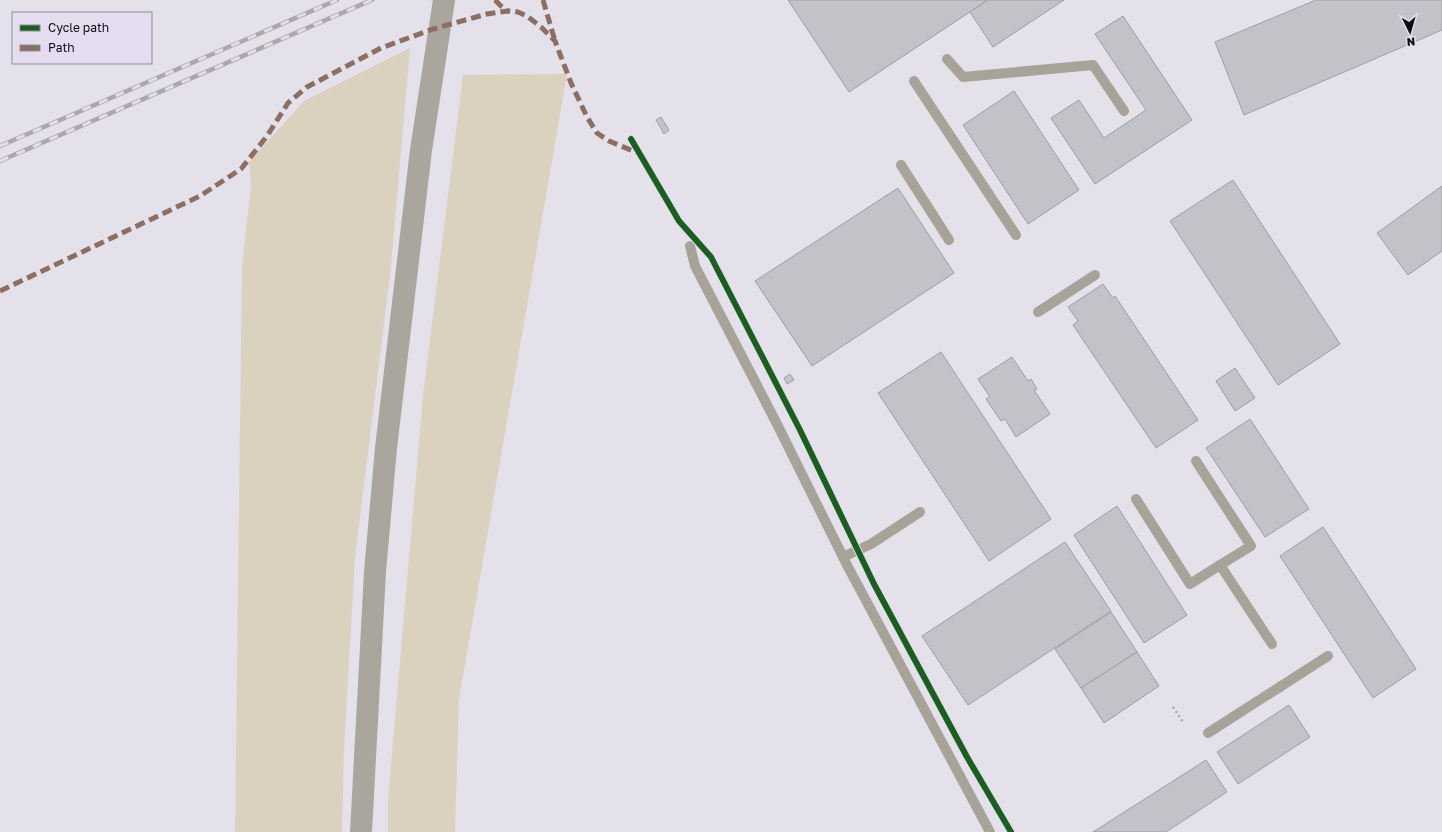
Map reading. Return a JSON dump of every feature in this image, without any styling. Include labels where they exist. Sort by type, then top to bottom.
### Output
[{"type":"main road","points":[[361,832],[375,572],[385,456],[419,164],[444,0]]},
{"type":"lane","points":[[947,59],[963,77],[1093,65],[1124,112]]},
{"type":"lane","points":[[914,81],[1016,235]]},
{"type":"lane","points":[[901,166],[949,240]]},
{"type":"lane","points":[[690,246],[695,266],[777,424],[843,557],[990,832]]},
{"type":"lane","points":[[1038,312],[1095,275]]},
{"type":"lane","points":[[1136,499],[1190,584],[1251,546],[1196,460]]},
{"type":"lane","points":[[843,557],[871,544],[920,512]]},
{"type":"lane","points":[[1220,565],[1272,644]]},
{"type":"lane","points":[[1208,733],[1328,656]]},
{"type":"path","points":[[1173,707],[1183,722]]},
{"type":"shaded area","points":[[410,48],[391,266],[355,558],[344,749],[342,832],[235,832],[242,266],[251,187],[249,162],[304,101]]},
{"type":"shaded area","points":[[567,74],[459,699],[455,832],[388,832],[388,800],[423,396],[463,75]]},
{"type":"building","points":[[788,0],[988,0],[849,92]]},
{"type":"building","points":[[988,0],[1064,0],[993,47],[970,12]]},
{"type":"building","points":[[1316,0],[1442,0],[1442,30],[1244,115],[1215,42]]},
{"type":"building","points":[[1123,16],[1192,120],[1095,184],[1051,118],[1079,100],[1104,138],[1146,110],[1095,34]]},
{"type":"building","points":[[1014,91],[1079,190],[1028,224],[963,125]]},
{"type":"building","points":[[661,117],[669,130],[664,134],[656,120]]},
{"type":"building","points":[[1233,180],[1340,344],[1278,385],[1170,221]]},
{"type":"building","points":[[1442,186],[1442,251],[1408,275],[1377,233]]},
{"type":"building","points":[[898,188],[954,273],[812,366],[755,281]]},
{"type":"building","points":[[1103,284],[1113,298],[1115,296],[1198,420],[1156,448],[1073,325],[1078,321],[1068,307]]},
{"type":"building","points":[[941,352],[1051,519],[989,561],[878,393]]},
{"type":"building","points":[[1012,357],[1028,381],[1031,379],[1037,389],[1034,390],[1050,414],[1016,437],[1005,419],[1001,421],[986,399],[990,397],[978,379]]},
{"type":"building","points":[[1235,368],[1255,398],[1235,411],[1216,381]]},
{"type":"building","points":[[790,374],[794,380],[787,384],[784,378]]},
{"type":"building","points":[[1250,419],[1309,509],[1265,537],[1206,448]]},
{"type":"building","points":[[1117,506],[1187,615],[1144,643],[1074,535]]},
{"type":"building","points":[[1323,527],[1416,669],[1373,698],[1280,556]]},
{"type":"building","points":[[1065,542],[1111,611],[968,705],[922,636]]},
{"type":"building","points":[[1111,612],[1137,652],[1081,688],[1055,649]]},
{"type":"building","points":[[1137,652],[1159,686],[1104,723],[1081,688]]},
{"type":"building","points":[[1289,705],[1310,737],[1238,784],[1217,752]]},
{"type":"building","points":[[1206,760],[1227,792],[1166,832],[1093,832]]},
{"type":"railway","points":[[0,146],[337,0]]},
{"type":"railway","points":[[0,161],[372,0]]},
{"type":"marked path","points":[[495,0],[508,11]]},
{"type":"marked path","points":[[543,0],[555,41]]},
{"type":"marked path","points":[[0,291],[200,196],[241,169],[267,136],[288,103],[307,87],[381,48],[433,29],[487,14],[508,11],[518,12],[527,16],[541,27],[555,41],[571,83],[587,117],[597,133],[609,141],[638,153]]},
{"type":"cycle path","points":[[631,139],[679,221],[711,257],[800,430],[874,584],[967,757],[1011,832]]}]
